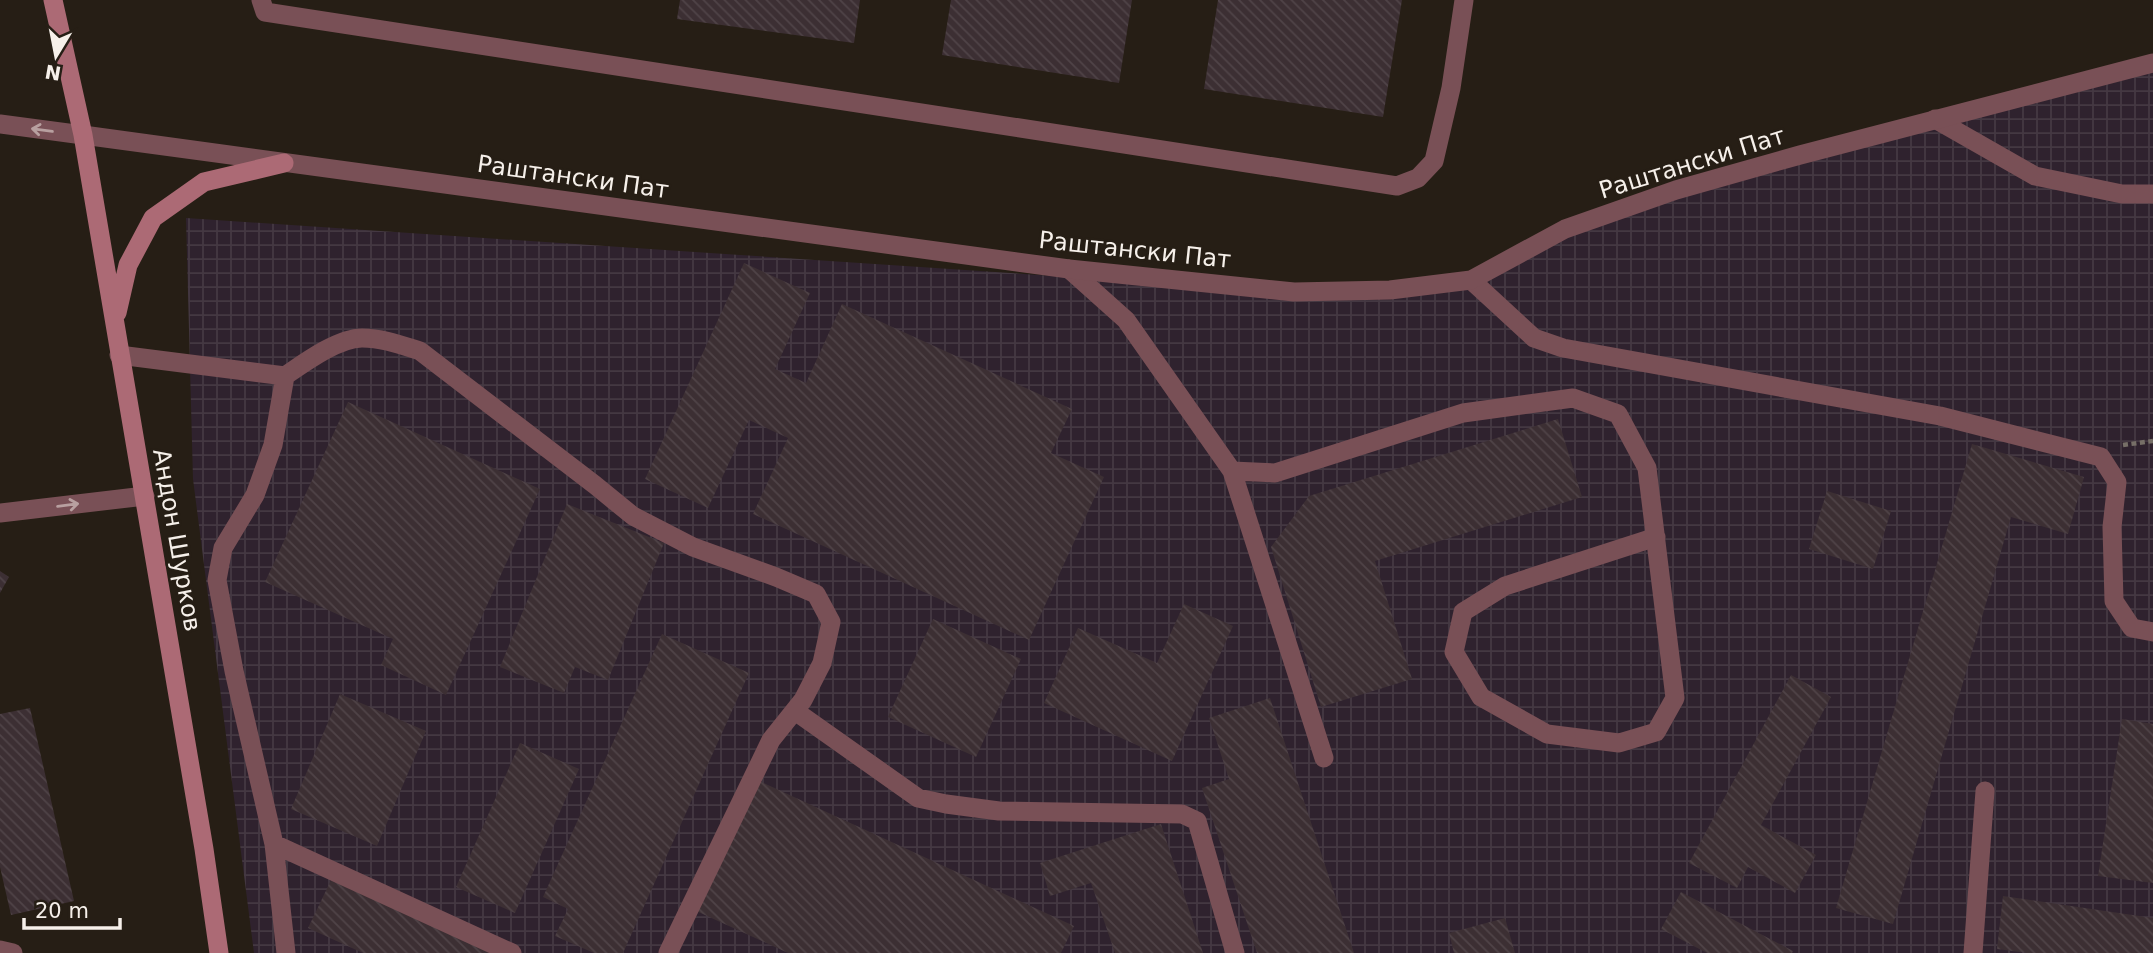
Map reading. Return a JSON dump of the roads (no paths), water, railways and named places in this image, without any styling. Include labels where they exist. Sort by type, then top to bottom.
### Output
[{"type":"main road","name":"Андон Шурков","points":[[53,0],[83,135],[204,849],[219,953]]},
{"type":"main road","points":[[114,324],[128,265],[153,218],[204,182],[284,163]]},
{"type":"street","points":[[261,0],[265,12],[1397,186],[1418,178],[1434,160],[1451,88],[1464,0]]},
{"type":"street","name":"Раштански Пат","points":[[0,124],[1069,269],[1294,292],[1390,290],[1471,280],[1565,229],[1663,194],[1935,119],[2153,64]]},
{"type":"street","points":[[1935,119],[2035,176],[2122,194],[2153,194]]},
{"type":"street","points":[[1069,269],[1126,320],[1232,471],[1324,758]]},
{"type":"street","points":[[1471,280],[1534,338],[1563,348],[1940,416],[2101,457],[2117,482],[2112,527],[2114,601],[2132,628],[2153,632]]},
{"type":"street","points":[[120,355],[285,376],[318,353],[359,338],[390,341],[420,351],[633,516],[693,547],[816,594],[831,622],[821,663],[803,700],[771,740],[668,953]]},
{"type":"street","points":[[285,376],[273,445],[255,495],[223,548],[217,580],[234,671],[274,844],[286,953]]},
{"type":"street","points":[[1232,471],[1275,473],[1462,413],[1573,398],[1618,414],[1647,468],[1656,537],[1675,698],[1656,732],[1619,743],[1547,734],[1481,697],[1454,652],[1463,612],[1505,586],[1656,537]]},
{"type":"street","points":[[0,513],[145,496]]},
{"type":"street","points":[[795,711],[918,797],[946,804],[999,811],[1182,814],[1197,821],[1235,953]]},
{"type":"street","points":[[1972,953],[1986,791]]},
{"type":"street","points":[[274,844],[512,953]]},
{"type":"street","points":[[0,950],[13,953]]}]
